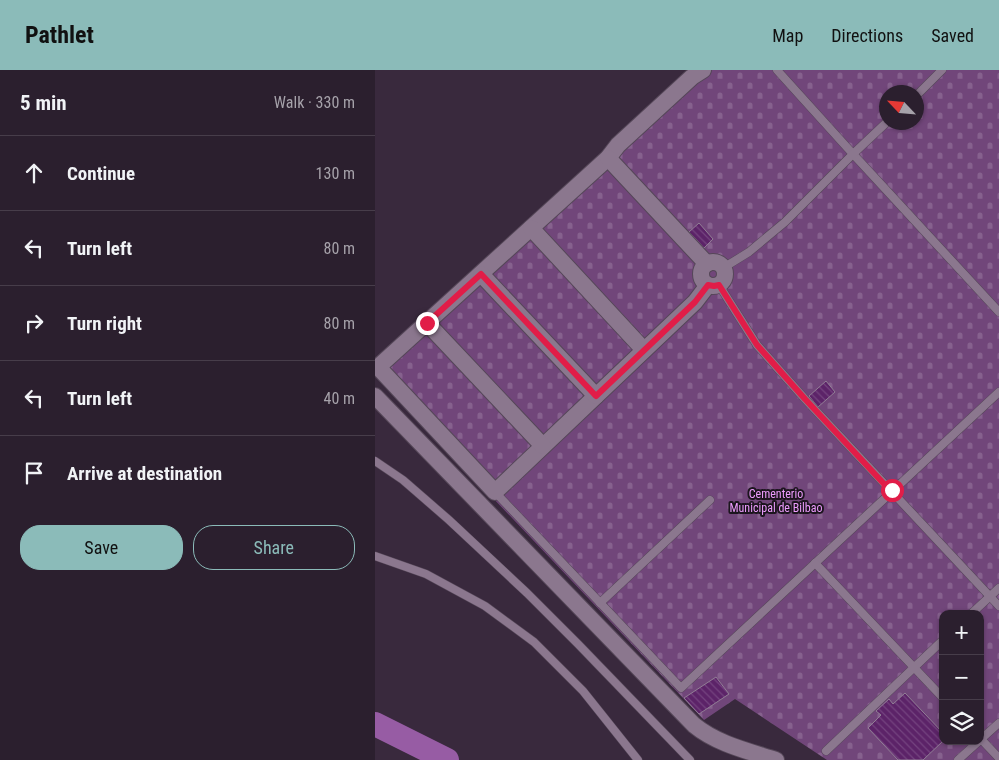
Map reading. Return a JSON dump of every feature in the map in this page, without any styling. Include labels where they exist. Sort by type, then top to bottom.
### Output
[{"type":"street","points":[[703,70],[692,77],[618,146],[608,158],[378,367],[495,492],[713,285],[724,280],[723,268],[713,262],[707,264],[701,274],[703,280],[713,285]]},
{"type":"street","points":[[608,158],[707,264]]},
{"type":"street","points":[[531,228],[645,350]]},
{"type":"street","points":[[481,274],[596,396]]},
{"type":"street","points":[[427,323],[543,446]]},
{"type":"street","points":[[375,396],[694,725],[716,740],[776,760]]},
{"type":"lane","points":[[777,70],[999,312]]},
{"type":"lane","points":[[924,88],[942,70]]},
{"type":"lane","points":[[723,268],[749,252],[778,228],[879,130]]},
{"type":"lane","points":[[713,285],[757,345],[805,399],[999,606]]},
{"type":"lane","points":[[495,492],[681,688],[999,392]]},
{"type":"lane","points":[[375,461],[403,480],[423,497],[527,593],[690,760]]},
{"type":"lane","points":[[600,603],[710,500]]},
{"type":"lane","points":[[375,556],[426,574],[485,606],[534,642],[583,691],[639,760]]},
{"type":"lane","points":[[815,563],[939,694]]},
{"type":"lane","points":[[975,610],[999,588]]},
{"type":"lane","points":[[826,751],[939,644]]},
{"type":"lane","points":[[984,736],[999,723]]},
{"type":"lane","points":[[984,744],[999,758]]},
{"type":"lane","points":[[959,760],[975,745]]},
{"type":"green space","name":"Cementerio Municipal de Bilbao","points":[[703,70],[999,70],[999,760],[827,760],[735,699],[704,720],[375,374],[375,359],[692,77]]},
{"type":"building","points":[[699,223],[713,239],[704,248],[689,232]]},
{"type":"building","points":[[826,381],[835,392],[818,407],[809,396]]},
{"type":"building","points":[[716,677],[729,694],[699,714],[684,698]]},
{"type":"building","points":[[905,693],[939,729],[939,745],[923,760],[898,760],[868,728],[881,715],[876,711],[889,699],[893,704]]},
{"type":"waterway","points":[[375,724],[447,760]]},
{"type":"route","points":[[427,323],[481,274],[596,396],[695,302],[708,285],[719,285],[757,345],[885,485],[892,490]]}]
